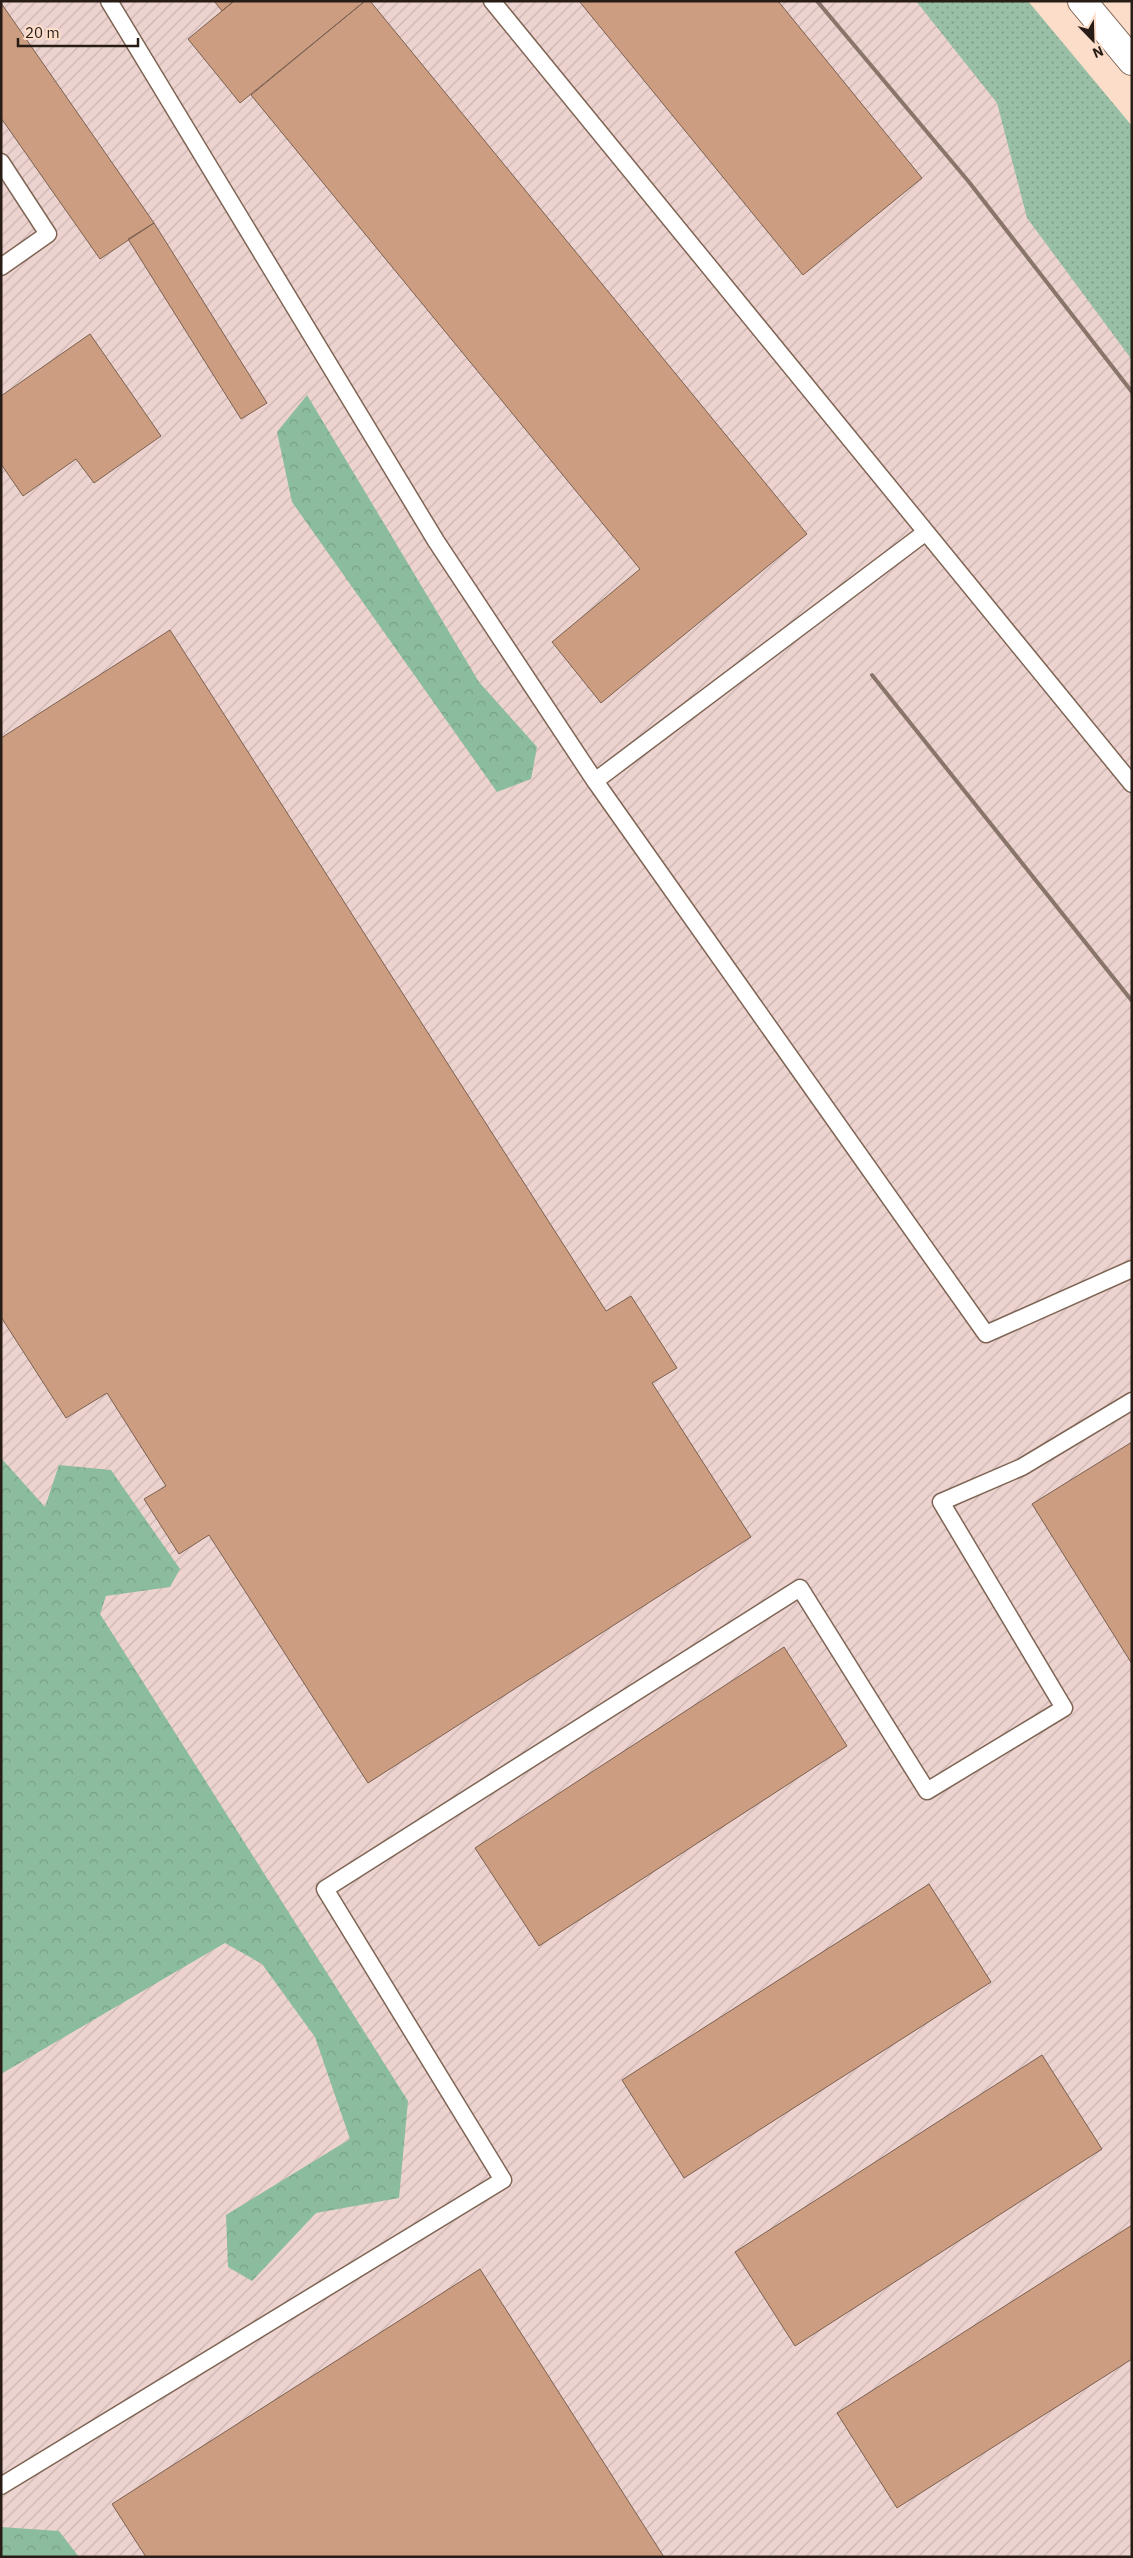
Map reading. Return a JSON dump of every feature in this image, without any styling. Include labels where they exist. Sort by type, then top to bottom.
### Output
[{"type":"street","points":[[1082,1],[1132,61]]},
{"type":"lane","points":[[109,1],[436,541],[595,781],[986,1334],[1132,1269]]},
{"type":"lane","points":[[492,1],[1132,784]]},
{"type":"lane","points":[[1,162],[48,234],[1,267]]},
{"type":"lane","points":[[595,781],[926,532]]},
{"type":"lane","points":[[1,2486],[503,2180],[325,1889],[800,1588],[927,1791],[936,1786],[1064,1708],[941,1502],[1022,1466],[1132,1401]]},
{"type":"shaded area","points":[[1,1],[978,1],[1132,188],[1132,2557],[1,2557]]},
{"type":"green space","points":[[916,1],[1028,1],[1132,126],[1132,360],[1027,218],[997,103]]},
{"type":"green space","points":[[307,395],[479,682],[537,747],[531,779],[497,792],[292,502],[277,432]]},
{"type":"green space","points":[[1,1458],[45,1507],[59,1465],[111,1470],[180,1569],[170,1587],[106,1596],[100,1614],[408,2101],[399,2198],[316,2213],[252,2281],[228,2267],[226,2215],[350,2139],[315,2037],[262,1964],[225,1943],[1,2074]]},
{"type":"green space","points":[[1,2527],[59,2531],[79,2557],[1,2557]]},
{"type":"building","points":[[214,1],[234,1],[222,11]]},
{"type":"building","points":[[234,1],[365,1],[240,103],[188,39]]},
{"type":"building","points":[[365,1],[370,1],[807,534],[601,703],[552,642],[640,569],[251,95]]},
{"type":"building","points":[[579,1],[778,1],[922,178],[803,275]]},
{"type":"building","points":[[1,3],[154,223],[100,259],[1,118]]},
{"type":"building","points":[[154,223],[267,403],[241,419],[128,239]]},
{"type":"building","points":[[90,334],[161,436],[94,483],[76,459],[23,496],[1,464],[1,396]]},
{"type":"building","points":[[170,630],[606,1311],[631,1296],[677,1368],[652,1383],[751,1537],[368,1783],[209,1535],[179,1554],[144,1499],[166,1486],[107,1393],[66,1418],[1,1317],[1,738]]},
{"type":"building","points":[[1132,1442],[1132,1664],[1032,1504]]},
{"type":"building","points":[[784,1647],[847,1746],[539,1946],[475,1848]]},
{"type":"building","points":[[929,1884],[991,1982],[684,2178],[622,2080]]},
{"type":"building","points":[[1042,2055],[1102,2149],[795,2346],[735,2252]]},
{"type":"building","points":[[1132,2225],[1132,2359],[897,2508],[837,2413]]},
{"type":"building","points":[[480,2269],[664,2557],[146,2557],[112,2504]]},
{"type":"railway","points":[[817,1],[969,182],[1132,392]]},
{"type":"railway","points":[[872,675],[1132,1001]]}]
